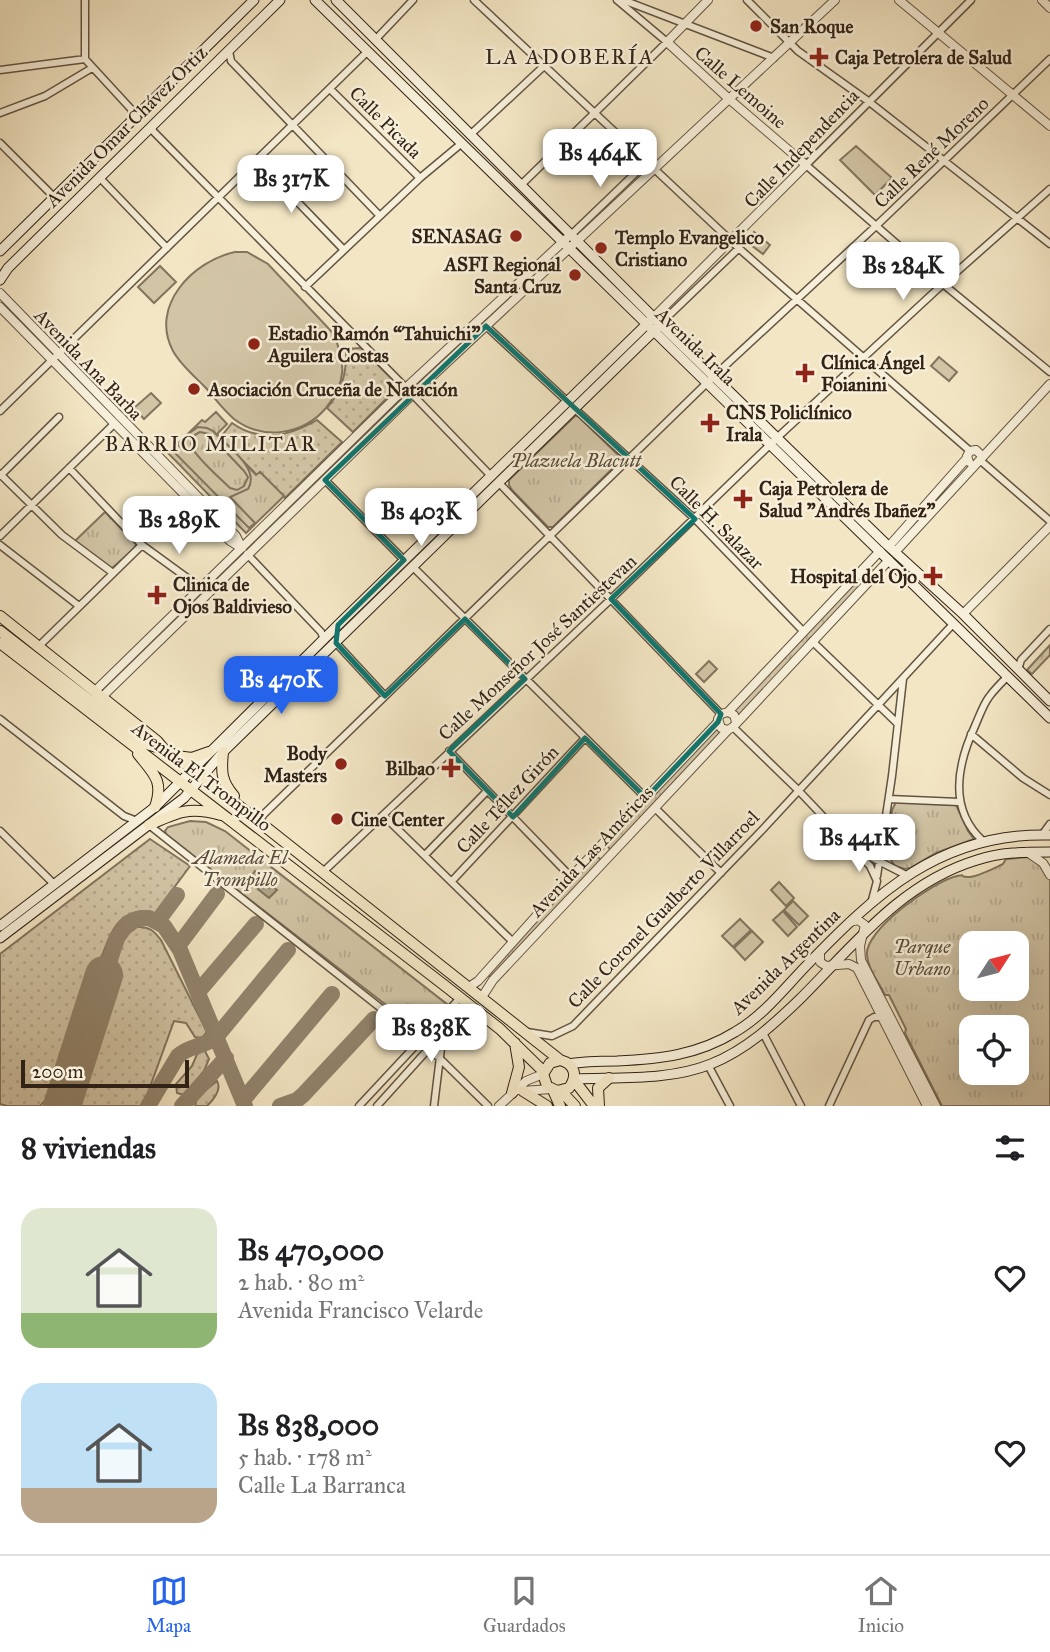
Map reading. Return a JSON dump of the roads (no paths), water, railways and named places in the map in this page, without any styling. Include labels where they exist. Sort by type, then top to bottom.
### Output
[{"type":"main road","name":"Avenida Omar Chávez Ortiz","points":[[2,249],[254,0]]},
{"type":"main road","points":[[267,0],[270,10]]},
{"type":"main road","name":"Avenida Omar Chávez Ortiz","points":[[0,280],[16,260],[280,0]]},
{"type":"main road","name":"Avenida Irala","points":[[336,0],[574,238],[654,324]]},
{"type":"main road","name":"Avenida Irala","points":[[315,1],[566,246],[711,379],[880,551],[1050,718]]},
{"type":"main road","points":[[180,74],[183,83],[191,86]]},
{"type":"main road","points":[[169,85],[178,88],[180,97]]},
{"type":"main road","points":[[2,249],[7,256],[16,260]]},
{"type":"main road","points":[[0,926],[155,807],[404,560],[654,324]]},
{"type":"main road","points":[[0,938],[192,790],[223,752],[499,484],[571,405]]},
{"type":"main road","name":"Avenida Irala","points":[[774,441],[893,548],[1050,701]]},
{"type":"main road","points":[[491,476],[491,484],[499,484]]},
{"type":"main road","name":"Avenida Las Américas","points":[[889,560],[893,548]]},
{"type":"main road","points":[[404,560],[404,568],[413,568]]},
{"type":"main road","points":[[954,623],[963,614]]},
{"type":"main road","name":"Avenida El Trompillo","points":[[0,616],[99,693],[164,749]]},
{"type":"main road","points":[[336,643],[334,636],[338,625]]},
{"type":"main road","name":"Avenida El Trompillo","points":[[0,631],[146,744],[176,756],[565,1062]]},
{"type":"main road","points":[[319,659],[326,647],[323,640]]},
{"type":"main road","name":"Avenida El Trompillo","points":[[0,643],[464,1002],[515,1043],[543,1073]]},
{"type":"main road","points":[[129,742],[159,783],[155,807]]},
{"type":"main road","points":[[176,756],[192,758],[209,752]]},
{"type":"main road","points":[[223,752],[222,778],[226,787],[248,813]]},
{"type":"main road","points":[[149,825],[190,809],[228,817]]},
{"type":"main road","points":[[1027,852],[1023,845],[1028,835]]},
{"type":"main road","name":"Avenida Argentina","points":[[565,1062],[643,1060],[692,1052],[721,1040],[753,1020],[872,900],[906,875],[941,856],[983,841],[1046,835]]},
{"type":"main road","name":"Avenida Argentina","points":[[574,1080],[661,1075],[708,1065],[763,1033],[906,895],[942,874],[978,859],[1027,852],[1050,852]]},
{"type":"main road","points":[[753,1020],[756,1029],[763,1033]]},
{"type":"main road","points":[[743,1027],[752,1032],[754,1040]]},
{"type":"main road","points":[[515,1043],[519,1067],[517,1092],[547,1106]]},
{"type":"main road","points":[[594,1105],[598,1088],[613,1077],[615,1064],[643,1060]]},
{"type":"main road","points":[[555,1090],[569,1088],[574,1080],[574,1072],[565,1062],[550,1063],[543,1073],[545,1082],[555,1090],[575,1106]]},
{"type":"main road","points":[[574,1080],[594,1105]]},
{"type":"main road","points":[[555,1090],[560,1106]]},
{"type":"street","points":[[85,0],[85,59],[131,109],[132,121]]},
{"type":"street","points":[[376,38],[414,0]]},
{"type":"street","points":[[474,0],[736,244],[1050,523],[963,614]]},
{"type":"street","name":"Calle Lemoine","points":[[617,0],[943,284],[1050,372]]},
{"type":"street","points":[[623,0],[774,58]]},
{"type":"street","points":[[521,185],[708,0]]},
{"type":"street","points":[[747,0],[789,44],[869,101],[1050,244]]},
{"type":"street","points":[[99,693],[245,551],[318,473],[409,392],[651,165],[729,99],[835,0]]},
{"type":"street","points":[[899,0],[1050,126]]},
{"type":"street","name":"Calle Independencia","points":[[654,324],[736,244],[806,165],[971,0]]},
{"type":"street","points":[[1042,0],[1050,8]]},
{"type":"street","points":[[230,47],[231,61],[380,216]]},
{"type":"street","points":[[0,411],[368,51]]},
{"type":"street","name":"Calle René Moreno","points":[[259,821],[711,379],[877,225],[1050,58]]},
{"type":"street","points":[[0,70],[85,59]]},
{"type":"street","points":[[471,134],[544,66]]},
{"type":"street","points":[[0,113],[46,96],[92,68]]},
{"type":"street","name":"Calle Picada","points":[[330,89],[420,178]]},
{"type":"street","points":[[152,126],[153,131],[491,476]]},
{"type":"street","points":[[0,143],[54,197]]},
{"type":"street","points":[[305,287],[420,178],[462,143]]},
{"type":"street","points":[[257,160],[344,250]]},
{"type":"street","points":[[100,178],[167,248]]},
{"type":"street","name":"Calle Monseñor José Santiestevan","points":[[323,872],[774,441],[1050,189]]},
{"type":"street","name":"Avenida Ana Barba","points":[[0,293],[120,425],[321,632],[323,640]]},
{"type":"street","name":"Avenida Ana Barba","points":[[0,307],[56,357]]},
{"type":"street","name":"Calle H. Salazar","points":[[484,322],[695,519],[804,632]]},
{"type":"street","name":"Avenida Las Américas","points":[[893,548],[975,458],[1050,384]]},
{"type":"street","points":[[99,693],[201,588],[325,480],[409,392]]},
{"type":"street","points":[[59,417],[0,475],[62,535],[113,573]]},
{"type":"street","points":[[0,536],[69,468],[120,425]]},
{"type":"street","points":[[69,468],[142,545],[201,588]]},
{"type":"street","points":[[318,473],[324,474],[325,480],[404,560]]},
{"type":"street","points":[[499,484],[722,716],[721,728],[732,726]]},
{"type":"street","points":[[0,545],[79,606]]},
{"type":"street","points":[[39,646],[142,545]]},
{"type":"street","name":"Avenida Las Américas","points":[[469,987],[880,551]]},
{"type":"street","name":"Avenida Las Américas","points":[[482,997],[493,980],[889,560]]},
{"type":"street","points":[[867,565],[874,565],[876,574]]},
{"type":"street","points":[[413,568],[646,799]]},
{"type":"street","name":"Calle Coronel Gualberto Villarroel","points":[[525,1031],[552,1036],[573,1027],[954,623]]},
{"type":"street","points":[[1018,670],[1021,660],[1050,629]]},
{"type":"street","points":[[812,641],[897,723]]},
{"type":"street","points":[[336,643],[385,696]]},
{"type":"street","points":[[872,900],[889,799],[903,677]]},
{"type":"street","points":[[983,841],[967,822],[959,802],[961,769],[964,752],[988,697],[1007,677]]},
{"type":"street","points":[[722,716],[734,715],[732,726]]},
{"type":"street","points":[[0,719],[124,816],[138,821]]},
{"type":"street","points":[[732,726],[853,847],[870,866],[877,881]]},
{"type":"street","points":[[971,734],[1023,778],[1050,794]]},
{"type":"street","name":"Calle Téllez Girón","points":[[453,881],[585,738]]},
{"type":"street","points":[[449,751],[571,877]]},
{"type":"street","points":[[425,855],[487,791]]},
{"type":"street","points":[[889,799],[959,802]]},
{"type":"street","points":[[655,808],[721,873]]},
{"type":"street","points":[[383,815],[513,942]]},
{"type":"street","points":[[1046,835],[1050,824]]},
{"type":"street","points":[[149,825],[421,1040],[488,1106]]},
{"type":"street","points":[[0,831],[54,884]]},
{"type":"street","points":[[0,844],[7,838]]},
{"type":"street","points":[[853,847],[906,875]]},
{"type":"street","points":[[599,848],[609,857]]},
{"type":"street","points":[[1027,852],[1043,863],[1050,875]]},
{"type":"street","points":[[850,922],[855,919],[863,922],[865,929],[860,946],[861,960],[936,1106]]},
{"type":"street","points":[[820,952],[820,962],[826,966],[849,964],[858,968],[927,1106]]},
{"type":"street","points":[[486,972],[486,979],[493,980]]},
{"type":"street","points":[[377,1106],[443,1032],[464,1002]]},
{"type":"street","points":[[359,1106],[421,1040],[464,1002]]},
{"type":"street","points":[[829,1106],[869,1020],[882,1017]]},
{"type":"street","points":[[434,1106],[443,1032]]},
{"type":"street","points":[[763,1033],[801,1106]]},
{"type":"street","points":[[708,1065],[730,1106]]},
{"type":"street","points":[[499,1106],[530,1078],[543,1073]]},
{"type":"street","points":[[517,1092],[555,1090]]},
{"type":"place","name":"San Roque","points":[[756,26]]},
{"type":"place","name":"Caja Petrolera de Salud","points":[[819,57]]},
{"type":"place","name":"SENASAG","points":[[516,236]]},
{"type":"place","name":"Templo Evangelico Cristiano","points":[[601,248]]},
{"type":"place","name":"ASFI Regional Santa Cruz","points":[[575,275]]},
{"type":"place","name":"Estadio Ramón “Tahuichi” Aguilera Costas","points":[[254,344]]},
{"type":"place","name":"Clínica Ángel Foianini","points":[[805,373]]},
{"type":"place","name":"Asociación Cruceña de Natación","points":[[194,389]]},
{"type":"place","name":"CNS Policlínico Irala","points":[[710,423]]},
{"type":"place","name":"Caja Petrolera de Salud \"Andrés Ibañez\"","points":[[743,499]]},
{"type":"place","name":"Hospital del Ojo","points":[[933,576]]},
{"type":"place","name":"Clinica de Ojos Baldivieso","points":[[157,595]]},
{"type":"place","name":"Body Masters","points":[[341,764]]},
{"type":"place","name":"Bilbao","points":[[451,768]]},
{"type":"place","name":"Cine Center","points":[[337,819]]},
{"type":"district","name":"LA ADOBERÍA","points":[[570,57]]},
{"type":"district","name":"BARRIO MILITAR","points":[[211,444]]},
{"type":"park label","name":"Plazuela Blacutt","points":[[576,460]]},
{"type":"park label","name":"Alameda El Trompillo","points":[[240,868]]},
{"type":"park label","name":"Parque Urbano","points":[[922,957]]}]
